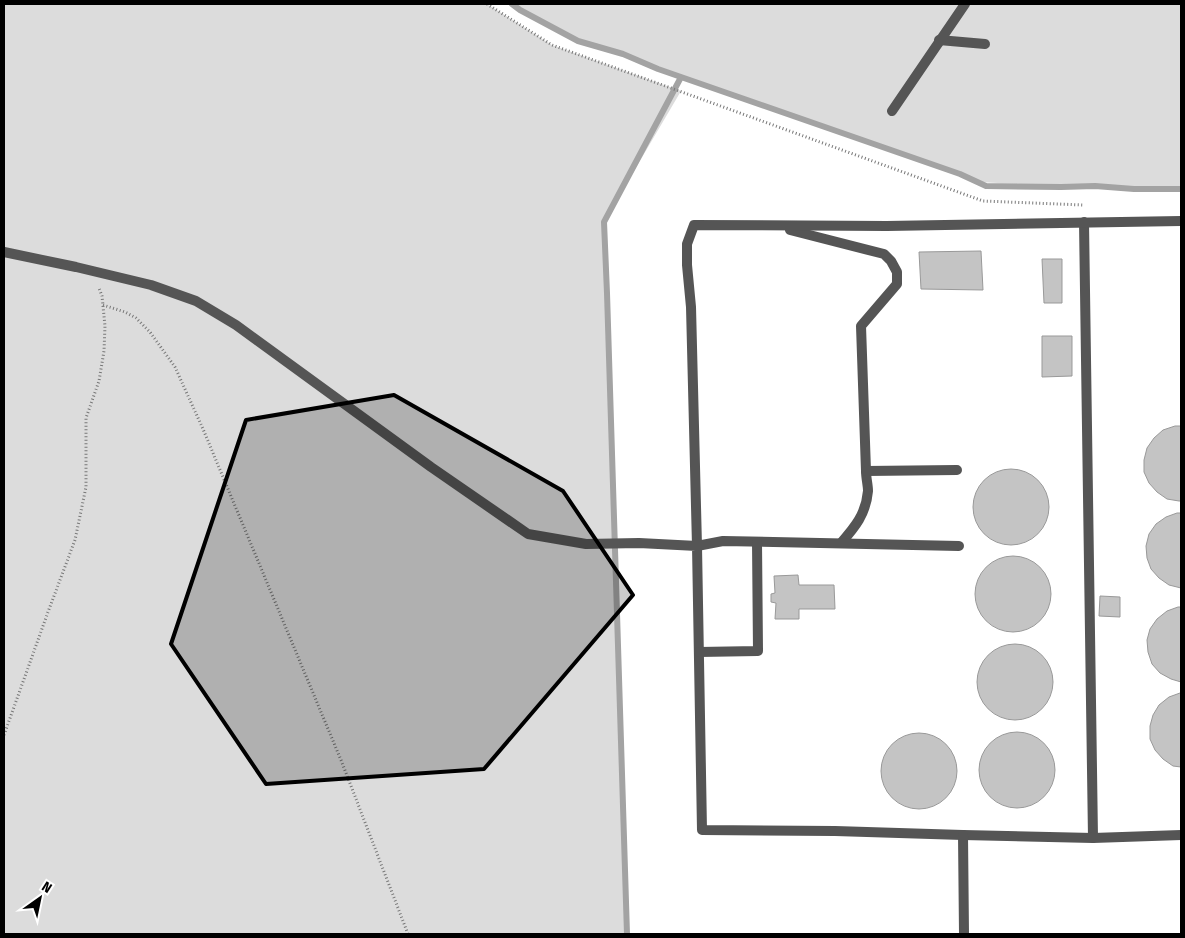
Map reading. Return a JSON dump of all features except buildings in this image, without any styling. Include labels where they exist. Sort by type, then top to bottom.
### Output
[{"type":"lane","points":[[892,111],[965,4]]},
{"type":"lane","points":[[939,40],[985,44]]},
{"type":"lane","points":[[1181,221],[887,226],[694,225],[687,244],[691,307],[702,830],[835,831],[1093,838],[1181,835]]},
{"type":"lane","points":[[1084,222],[1093,838]]},
{"type":"lane","points":[[774,226],[884,254],[891,261],[897,272],[897,284],[862,326],[868,491],[864,511],[855,528],[841,543]]},
{"type":"lane","points":[[4,252],[151,285],[196,301],[236,325],[431,467],[528,534],[586,544],[630,543],[697,546],[723,541],[959,546]]},
{"type":"lane","points":[[866,471],[957,470]]},
{"type":"lane","points":[[699,652],[758,651],[757,542]]},
{"type":"lane","points":[[964,835],[964,934]]},
{"type":"path","points":[[487,4],[552,45],[983,201],[1087,205]]},
{"type":"path","points":[[4,735],[75,540],[86,487],[86,418],[99,380],[104,351],[105,326],[102,296],[95,272]]},
{"type":"path","points":[[103,305],[125,312],[136,318],[150,332],[175,368],[207,438],[337,750],[408,934]]},
{"type":"highlighted area","points":[[394,395],[563,491],[633,595],[484,769],[266,784],[171,644],[246,420]]},
{"type":"shaded area","points":[[4,4],[487,4],[552,45],[681,91],[604,222],[627,934],[4,934]]},
{"type":"shaded area","points":[[512,4],[1181,4],[1181,187],[1166,191],[978,182],[680,79],[623,54],[578,41]]},
{"type":"waterway","points":[[512,4],[578,41],[623,54],[658,69],[960,174],[986,186],[1095,186],[1134,189],[1181,189]]},
{"type":"waterway","points":[[627,934],[604,222],[680,79]]}]
